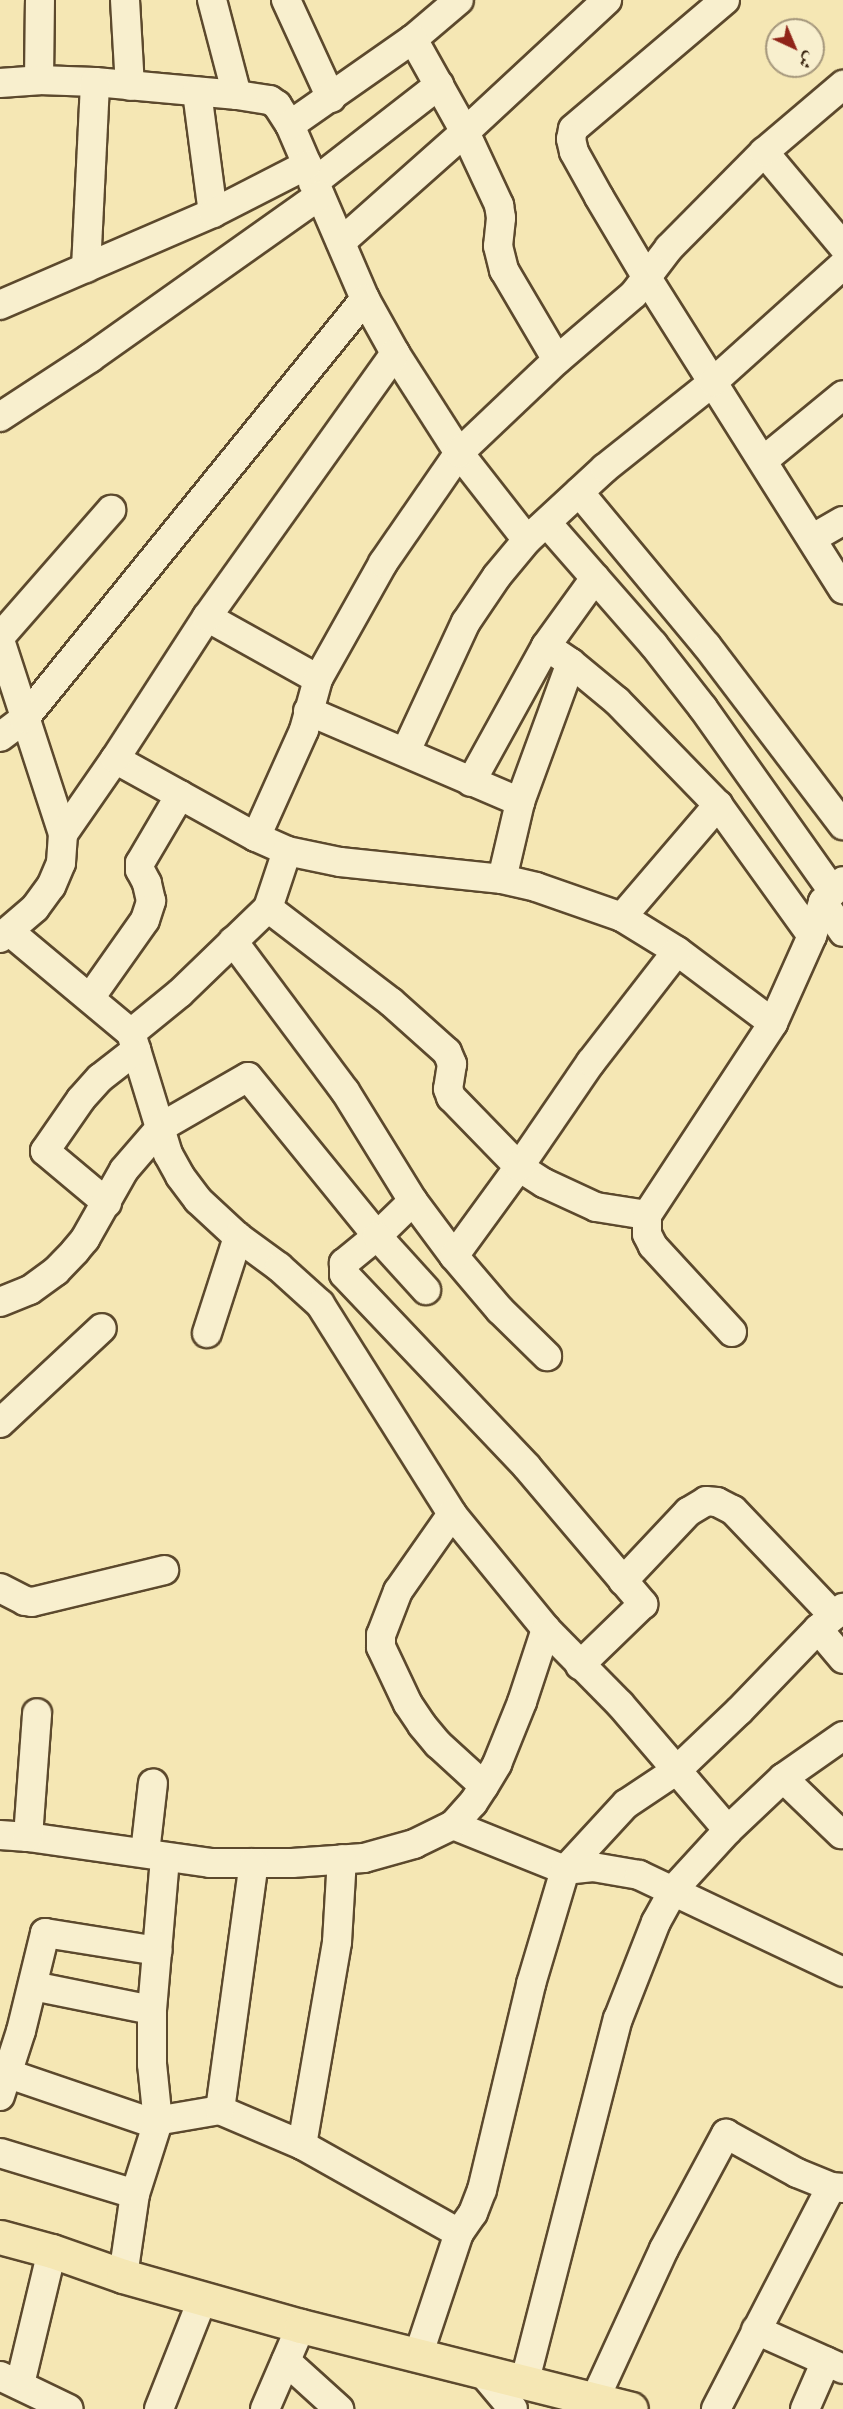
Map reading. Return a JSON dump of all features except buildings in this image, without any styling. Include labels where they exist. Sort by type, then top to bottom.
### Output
[{"type":"main road","points":[[0,2237],[52,2250],[123,2276],[301,2326],[482,2372],[519,2395],[595,2400],[631,2409]]},
{"type":"street","points":[[39,0],[39,80]]},
{"type":"street","points":[[125,0],[130,86]]},
{"type":"street","points":[[212,0],[237,95]]},
{"type":"street","points":[[290,125],[413,39],[459,0]]},
{"type":"street","points":[[341,242],[465,132],[607,0]]},
{"type":"street","points":[[725,0],[573,129],[571,140],[574,152],[647,278],[764,460],[843,589]]},
{"type":"street","points":[[296,5],[331,98]]},
{"type":"street","points":[[413,39],[465,132],[499,206],[501,218],[498,246],[504,270],[557,360]]},
{"type":"street","points":[[0,83],[39,80],[95,82],[237,95],[270,100],[282,110],[365,299],[395,353],[459,453],[537,532],[595,578],[653,644],[703,708],[833,891],[843,932]]},
{"type":"street","points":[[86,268],[95,82]]},
{"type":"street","points":[[0,417],[90,358],[439,85]]},
{"type":"street","points":[[256,837],[304,730],[318,679],[383,563],[459,453],[557,360],[634,294],[669,249],[764,152],[843,85]]},
{"type":"street","points":[[197,92],[213,213]]},
{"type":"street","points":[[764,152],[843,246]]},
{"type":"street","points":[[0,305],[213,213],[313,182]]},
{"type":"street","points":[[406,751],[466,622],[497,576],[537,532],[579,492],[713,382],[843,264]]},
{"type":"street","points":[[0,737],[24,720],[365,299]]},
{"type":"street","points":[[63,834],[115,759],[207,617],[395,353]]},
{"type":"street","points":[[764,460],[843,395]]},
{"type":"street","points":[[579,492],[707,646],[843,825]]},
{"type":"street","points":[[111,510],[0,639],[24,720],[63,834],[61,863],[51,885],[35,908],[5,935],[90,998],[134,1042],[168,1154],[180,1176],[198,1200],[238,1237],[279,1267],[320,1305],[452,1514],[546,1629],[620,1704],[728,1830]]},
{"type":"street","points":[[813,538],[843,521]]},
{"type":"street","points":[[471,782],[546,646],[595,578]]},
{"type":"street","points":[[207,617],[318,679]]},
{"type":"street","points":[[546,646],[572,663],[617,701],[718,805],[812,936]]},
{"type":"street","points":[[502,879],[520,802],[572,663]]},
{"type":"street","points":[[308,711],[406,751],[520,802]]},
{"type":"street","points":[[115,759],[256,837],[288,851],[340,862],[502,879],[536,887],[622,917],[677,951],[773,1023]]},
{"type":"street","points":[[90,998],[145,920],[151,901],[140,864],[180,795]]},
{"type":"street","points":[[622,917],[718,805]]},
{"type":"street","points":[[107,1203],[45,1150],[81,1098],[180,993],[268,908],[288,851]]},
{"type":"street","points":[[732,1332],[653,1246],[647,1234],[647,1215],[773,1023],[833,891]]},
{"type":"street","points":[[268,908],[392,1002],[447,1052],[452,1064],[448,1089],[451,1097],[519,1167],[544,1183],[596,1207],[647,1215]]},
{"type":"street","points":[[233,941],[345,1091],[414,1201],[454,1256],[500,1310],[547,1356]]},
{"type":"street","points":[[454,1256],[591,1062],[677,951]]},
{"type":"street","points":[[0,1302],[30,1290],[56,1271],[85,1239],[135,1155],[161,1127],[248,1077],[377,1236],[426,1290]]},
{"type":"street","points":[[414,1201],[344,1263],[344,1274],[527,1467],[643,1604],[580,1665]]},
{"type":"street","points":[[207,1333],[238,1237]]},
{"type":"street","points":[[0,1423],[102,1328]]},
{"type":"street","points":[[623,1581],[688,1512],[705,1501],[717,1502],[733,1510],[832,1618],[843,1659]]},
{"type":"street","points":[[452,1514],[398,1591],[381,1635],[381,1647],[408,1704],[422,1725],[438,1744],[484,1786]]},
{"type":"street","points":[[0,1588],[25,1601],[32,1602],[164,1570]]},
{"type":"street","points":[[418,2356],[459,2233],[473,2213],[482,2190],[531,1984],[565,1870],[626,1804],[676,1770],[740,1711],[832,1618]]},
{"type":"street","points":[[0,1835],[210,1863],[364,1858],[414,1844],[453,1825],[473,1803],[484,1786],[497,1764],[518,1712],[546,1629]]},
{"type":"street","points":[[28,1837],[37,1713]]},
{"type":"street","points":[[519,2395],[618,2019],[656,1922],[674,1889],[728,1830],[783,1778],[843,1736]]},
{"type":"street","points":[[783,1778],[841,1834]]},
{"type":"street","points":[[123,2276],[135,2194],[159,2122],[152,2064],[152,2010],[158,1951],[153,1783]]},
{"type":"street","points":[[453,1825],[565,1870],[612,1869],[639,1875],[674,1889],[843,1972]]},
{"type":"street","points":[[302,2145],[337,1942],[342,1859]]},
{"type":"street","points":[[220,2110],[254,1863]]},
{"type":"street","points":[[158,1951],[45,1933],[33,1986],[3,2080],[140,2120],[159,2122],[197,2112],[220,2110],[302,2145],[459,2233]]},
{"type":"street","points":[[33,1986],[152,2010]]},
{"type":"street","points":[[595,2400],[664,2248],[726,2134],[796,2173],[837,2188],[756,2330],[716,2409]]},
{"type":"street","points":[[0,2153],[135,2194]]},
{"type":"street","points":[[52,2250],[21,2391],[69,2409]]},
{"type":"street","points":[[159,2409],[203,2298]]},
{"type":"street","points":[[265,2409],[301,2326]]},
{"type":"street","points":[[756,2330],[834,2365],[805,2409]]},
{"type":"street","points":[[286,2361],[339,2409]]}]
